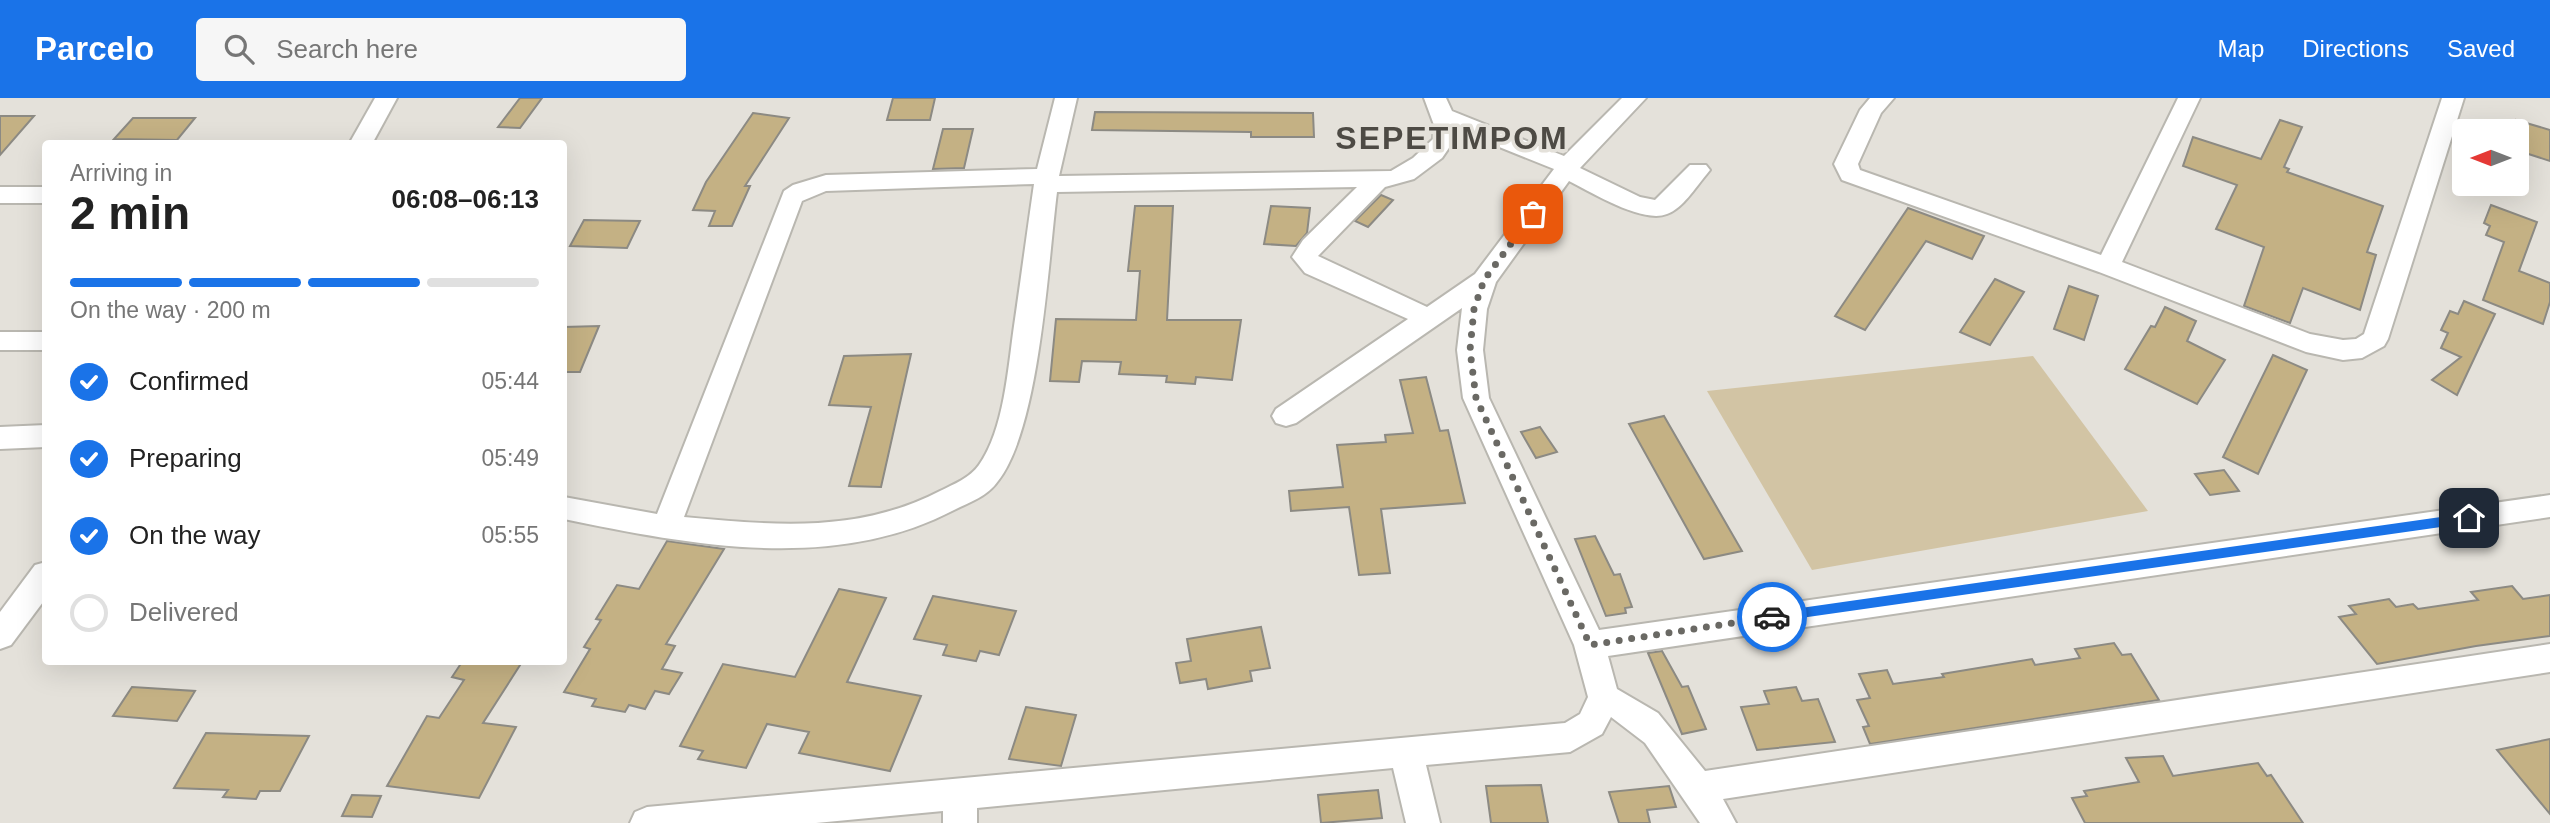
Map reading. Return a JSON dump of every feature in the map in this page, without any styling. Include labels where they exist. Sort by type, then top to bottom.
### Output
[{"type":"street","points":[[362,140],[386,98]]},
{"type":"street","points":[[567,509],[666,527],[785,538],[860,530],[927,511],[977,485],[989,473],[1006,440],[1018,383],[1047,180],[1066,98]]},
{"type":"street","points":[[647,823],[960,809],[1406,752],[1570,737],[1591,724],[1604,698],[1590,645],[1476,398],[1470,350],[1474,309],[1484,280],[1567,168],[1635,98]]},
{"type":"street","points":[[1883,98],[1871,110],[1846,164],[1850,176],[2108,265],[2306,343],[2330,349],[2362,348],[2375,339],[2453,98]]},
{"type":"street","points":[[2108,265],[2189,98]]},
{"type":"street","points":[[666,527],[793,197],[801,190],[826,183],[1378,180],[1408,174],[1440,149],[1446,131],[1439,107]]},
{"type":"street","points":[[1439,107],[1633,203],[1658,209],[1667,204],[1698,170]]},
{"type":"street","points":[[1378,180],[1304,257],[1314,267],[1429,318]]},
{"type":"street","points":[[0,195],[42,195]]},
{"type":"street","points":[[1286,416],[1484,280]]},
{"type":"street","points":[[0,341],[42,341]]},
{"type":"street","points":[[0,438],[42,436]]},
{"type":"street","points":[[1590,645],[2550,506]]},
{"type":"street","points":[[0,636],[42,579]]},
{"type":"street","points":[[1698,788],[2550,659]]},
{"type":"street","points":[[1604,698],[1632,711],[1649,724],[1698,788],[1719,823]]},
{"type":"street","points":[[1406,752],[1423,823]]},
{"type":"shaded area","points":[[2033,356],[2148,511],[1812,570],[1707,391]]},
{"type":"building","points":[[520,98],[542,98],[520,128],[498,127]]},
{"type":"building","points":[[893,98],[935,98],[930,120],[887,120]]},
{"type":"building","points":[[1095,112],[1313,113],[1314,137],[1251,137],[1251,132],[1092,130]]},
{"type":"building","points":[[753,113],[789,118],[745,186],[750,186],[732,226],[709,226],[715,211],[693,210],[706,182]]},
{"type":"building","points":[[0,116],[34,116],[0,155]]},
{"type":"building","points":[[133,118],[195,118],[177,140],[114,139]]},
{"type":"building","points":[[2280,120],[2302,127],[2284,167],[2289,169],[2287,172],[2383,206],[2367,252],[2376,255],[2360,310],[2303,288],[2290,323],[2244,306],[2264,247],[2216,229],[2237,185],[2183,166],[2193,137],[2261,159]]},
{"type":"building","points":[[2529,124],[2550,130],[2550,161],[2529,154]]},
{"type":"building","points":[[943,129],[973,129],[964,168],[933,169]]},
{"type":"building","points":[[1381,195],[1393,200],[1368,227],[1355,221]]},
{"type":"building","points":[[2491,205],[2537,222],[2519,271],[2550,283],[2550,302],[2543,324],[2483,300],[2504,242],[2486,235],[2490,226],[2484,223]]},
{"type":"building","points":[[1135,206],[1173,206],[1167,320],[1241,320],[1232,380],[1196,377],[1195,384],[1166,382],[1167,376],[1119,374],[1121,362],[1082,361],[1079,382],[1050,381],[1056,319],[1136,320],[1140,271],[1128,271]]},
{"type":"building","points":[[1271,206],[1310,208],[1307,233],[1296,246],[1264,244]]},
{"type":"building","points":[[1908,208],[1984,236],[1972,259],[1926,241],[1865,330],[1835,316]]},
{"type":"building","points":[[584,220],[640,221],[627,248],[570,246]]},
{"type":"building","points":[[1995,279],[2024,292],[1990,345],[1960,332]]},
{"type":"building","points":[[2069,286],[2098,296],[2084,340],[2054,329]]},
{"type":"building","points":[[2464,301],[2495,314],[2457,395],[2432,380],[2461,357],[2441,348],[2448,333],[2441,330],[2450,311],[2458,314]]},
{"type":"building","points":[[2165,307],[2196,321],[2187,341],[2225,360],[2197,404],[2125,369],[2151,326],[2155,327]]},
{"type":"building","points":[[599,326],[580,372],[567,372],[567,327]]},
{"type":"building","points":[[911,354],[881,487],[849,486],[871,407],[829,405],[844,356]]},
{"type":"building","points":[[2273,355],[2307,370],[2258,474],[2223,457]]},
{"type":"building","points":[[1426,377],[1440,431],[1448,430],[1465,503],[1381,509],[1390,573],[1359,575],[1349,507],[1291,511],[1289,491],[1343,487],[1337,445],[1386,442],[1385,435],[1413,433],[1400,380]]},
{"type":"building","points":[[1664,416],[1742,551],[1704,559],[1629,424]]},
{"type":"building","points":[[1540,427],[1557,452],[1536,458],[1521,432]]},
{"type":"building","points":[[2224,470],[2239,491],[2210,495],[2195,474]]},
{"type":"building","points":[[1595,536],[1614,575],[1620,574],[1632,607],[1625,608],[1626,613],[1606,616],[1575,539]]},
{"type":"building","points":[[667,541],[724,549],[666,644],[675,646],[662,669],[682,673],[669,694],[655,691],[645,709],[629,705],[625,712],[592,706],[596,699],[564,692],[590,649],[584,647],[601,620],[596,619],[617,585],[639,589]]},
{"type":"building","points":[[2512,586],[2523,599],[2550,595],[2550,636],[2377,664],[2339,617],[2356,614],[2349,606],[2389,599],[2396,607],[2413,604],[2418,609],[2478,600],[2471,592]]},
{"type":"building","points":[[839,589],[886,598],[847,682],[921,696],[890,771],[799,753],[809,732],[767,724],[746,768],[698,759],[703,751],[680,746],[723,664],[795,677]]},
{"type":"building","points":[[933,596],[1016,611],[999,655],[980,651],[976,661],[943,655],[947,645],[914,639]]},
{"type":"building","points":[[1261,627],[1270,668],[1250,671],[1252,681],[1208,689],[1206,679],[1180,683],[1176,663],[1191,661],[1187,639]]},
{"type":"building","points":[[2114,643],[2122,655],[2131,654],[2159,700],[1870,744],[1863,727],[1869,726],[1857,700],[1870,698],[1859,674],[1887,670],[1893,684],[1944,677],[1942,674],[2032,659],[2035,665],[2080,658],[2075,649]]},
{"type":"building","points":[[1662,651],[1682,687],[1688,686],[1706,729],[1682,734],[1648,653]]},
{"type":"building","points":[[460,665],[520,665],[483,723],[516,727],[479,798],[387,786],[427,716],[439,718],[464,680],[452,677]]},
{"type":"building","points":[[132,687],[195,691],[177,721],[113,716]]},
{"type":"building","points":[[1796,687],[1802,701],[1818,699],[1835,742],[1757,750],[1741,707],[1769,704],[1764,691]]},
{"type":"building","points":[[1026,707],[1076,715],[1061,766],[1009,759]]},
{"type":"building","points":[[206,733],[309,736],[280,791],[260,791],[256,799],[223,797],[228,790],[174,788]]},
{"type":"building","points":[[2550,739],[2550,814],[2497,750]]},
{"type":"building","points":[[2163,756],[2173,776],[2258,763],[2267,776],[2271,775],[2303,823],[2085,823],[2072,798],[2087,796],[2084,791],[2139,782],[2126,758]]},
{"type":"building","points":[[1541,785],[1548,823],[1491,823],[1486,786]]},
{"type":"building","points":[[1669,786],[1676,807],[1647,810],[1650,823],[1619,823],[1609,792]]},
{"type":"building","points":[[1378,790],[1382,818],[1321,823],[1318,795]]},
{"type":"building","points":[[352,795],[381,796],[372,817],[342,816]]},
{"type":"way so far","points":[[1533,214],[1484,280],[1474,309],[1470,350],[1476,398],[1590,645],[1772,617]]},
{"type":"district","name":"SEPETIMPOM","points":[[1452,138]]},
{"type":"route","points":[[1772,617],[2469,518]]}]
